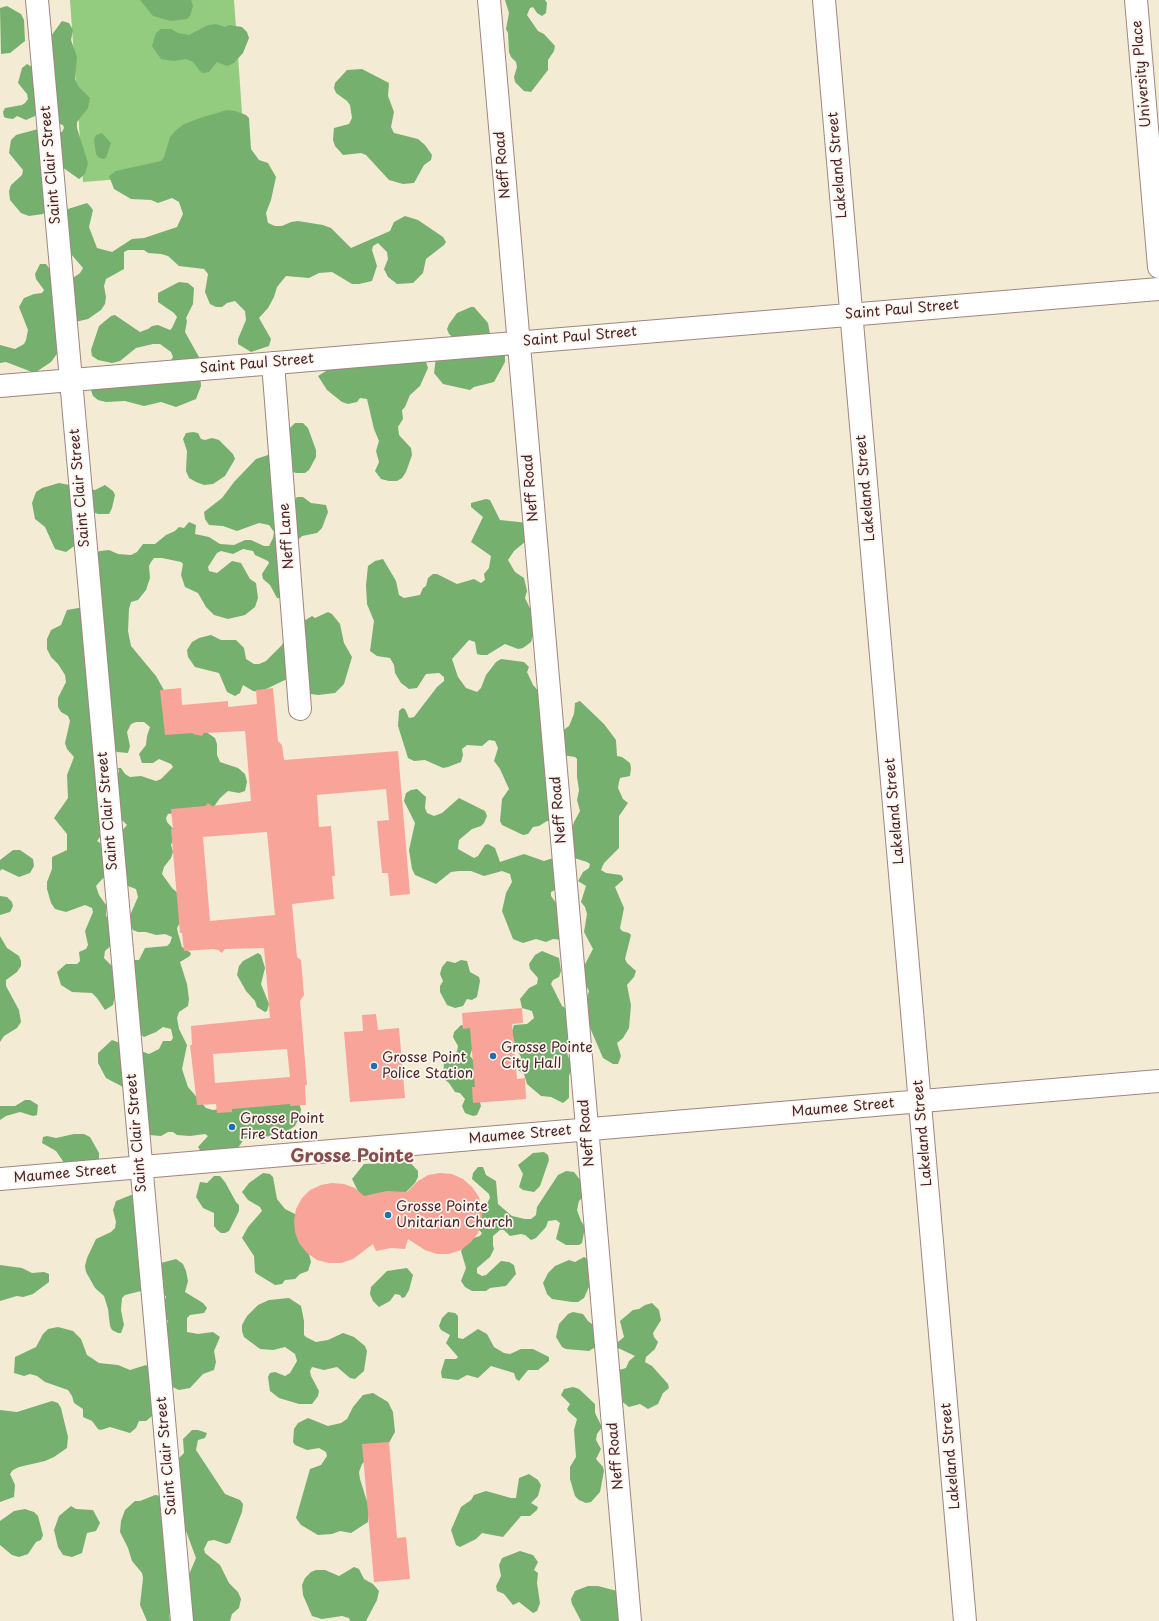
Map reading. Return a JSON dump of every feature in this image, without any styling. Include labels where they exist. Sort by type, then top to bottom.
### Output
[{"type":"street","name":"Saint Clair Street","points":[[37,0],[140,1167],[182,1621]]},
{"type":"street","name":"Neff Road","points":[[489,0],[630,1621]]},
{"type":"street","name":"Lakeland Street","points":[[824,0],[965,1621]]},
{"type":"street","name":"University Place","points":[[1136,0],[1159,267]]},
{"type":"street","name":"Saint Paul Street","points":[[0,386],[1159,289]]},
{"type":"street","name":"Neff Lane","points":[[273,363],[300,709]]},
{"type":"street","name":"Maumee Street","points":[[0,1179],[1159,1081]]},
{"type":"green space","points":[[70,0],[234,0],[246,169],[83,182]]},
{"type":"green space","points":[[140,0],[191,0],[193,6],[190,16],[187,19],[171,21],[153,16]]},
{"type":"green space","points":[[505,0],[545,0],[547,3],[546,13],[542,16],[537,13],[533,7],[530,8],[527,15],[538,31],[544,34],[555,46],[554,51],[548,60],[548,70],[531,92],[524,91],[515,82],[514,77],[517,67],[516,62],[511,57],[509,52],[508,33],[506,29],[509,13]]},
{"type":"green space","points":[[7,6],[21,14],[24,20],[25,41],[10,53],[1,54],[0,8]]},
{"type":"green space","points":[[62,21],[69,23],[73,30],[71,40],[77,57],[75,79],[78,86],[90,98],[88,108],[77,122],[77,128],[88,163],[85,174],[79,179],[62,167],[51,209],[43,214],[29,216],[21,213],[10,200],[9,191],[11,185],[22,175],[23,170],[9,153],[11,140],[16,135],[38,129],[54,134],[62,132],[64,128],[63,125],[50,121],[40,110],[35,116],[26,120],[17,116],[13,119],[6,118],[4,117],[3,112],[5,108],[22,105],[28,99],[27,94],[18,83],[22,68],[27,64],[35,69],[48,40]]},
{"type":"green space","points":[[216,24],[225,27],[229,25],[242,27],[247,32],[249,38],[243,53],[234,63],[227,66],[217,62],[209,72],[203,73],[193,62],[186,59],[174,61],[161,59],[152,46],[156,33],[161,29],[171,29],[178,33],[189,35],[208,25]]},
{"type":"green space","points":[[362,69],[389,83],[388,96],[394,112],[391,127],[394,133],[418,139],[425,145],[432,155],[431,160],[424,165],[414,183],[403,184],[389,180],[366,155],[361,153],[343,155],[335,146],[333,140],[334,128],[349,124],[352,118],[350,105],[336,93],[334,88],[335,83],[347,70]]},
{"type":"green space","points":[[227,110],[246,115],[249,118],[251,149],[259,160],[268,163],[276,177],[271,200],[266,213],[268,223],[275,226],[282,226],[298,221],[323,225],[331,228],[351,248],[390,231],[394,222],[405,216],[418,220],[443,237],[446,242],[426,259],[423,273],[413,283],[397,284],[388,277],[384,269],[388,259],[387,252],[378,243],[373,246],[372,250],[377,266],[372,281],[352,284],[332,272],[319,273],[309,278],[286,276],[277,287],[268,308],[259,318],[271,339],[269,346],[251,352],[238,344],[238,339],[246,320],[245,311],[235,301],[227,303],[222,307],[216,307],[210,304],[205,292],[208,274],[204,269],[179,266],[168,256],[161,254],[148,253],[144,250],[128,250],[124,252],[124,269],[106,279],[104,286],[106,297],[105,304],[101,310],[88,319],[71,323],[59,351],[51,362],[36,372],[32,372],[6,362],[0,363],[0,345],[15,349],[24,344],[26,340],[28,330],[19,307],[24,298],[42,293],[44,290],[36,279],[35,274],[40,264],[46,264],[49,268],[70,280],[80,273],[83,268],[71,254],[65,215],[68,209],[87,203],[93,210],[89,227],[97,248],[112,252],[132,239],[144,238],[177,227],[183,214],[179,202],[172,198],[158,203],[151,200],[131,199],[114,189],[109,176],[116,171],[161,161],[164,157],[170,137],[176,130],[184,124]]},
{"type":"green space","points":[[102,133],[111,143],[106,158],[103,159],[98,157],[96,154],[94,139],[96,135]]},
{"type":"green space","points":[[179,282],[188,283],[194,288],[193,304],[186,318],[187,321],[185,332],[199,357],[201,386],[196,399],[176,407],[161,402],[144,406],[125,401],[106,402],[98,400],[93,396],[91,390],[92,383],[170,362],[173,357],[171,352],[160,344],[153,344],[136,348],[120,361],[112,363],[98,360],[92,356],[91,350],[99,326],[111,316],[115,315],[140,332],[152,326],[158,325],[170,330],[177,317],[174,313],[158,302],[158,293]]},
{"type":"green space","points":[[474,307],[488,323],[490,334],[503,348],[505,353],[505,362],[494,382],[474,387],[470,390],[443,384],[434,373],[436,357],[456,340],[449,334],[447,329],[449,324],[457,313]]},
{"type":"green space","points":[[327,357],[425,359],[428,368],[420,386],[410,395],[405,407],[402,410],[403,419],[398,427],[399,435],[411,448],[412,455],[406,472],[402,478],[397,481],[381,479],[375,471],[379,462],[376,451],[379,441],[374,429],[367,399],[360,398],[357,402],[348,404],[342,402],[327,390],[318,376],[326,371]]},
{"type":"green space","points":[[295,423],[303,423],[308,428],[316,450],[316,457],[309,470],[305,473],[296,473],[286,469],[294,501],[297,497],[303,497],[311,503],[326,505],[328,512],[322,528],[317,533],[302,536],[294,544],[287,599],[277,598],[270,585],[263,579],[262,574],[269,563],[268,561],[255,555],[253,551],[243,549],[233,554],[221,551],[217,553],[208,567],[209,571],[217,573],[232,561],[241,563],[250,579],[256,583],[258,598],[255,607],[245,615],[228,619],[214,615],[206,607],[198,593],[185,587],[181,575],[183,564],[181,562],[162,558],[154,558],[151,562],[149,566],[150,578],[146,590],[138,600],[131,602],[129,609],[128,631],[131,646],[156,676],[169,699],[202,729],[215,738],[217,744],[217,755],[220,762],[238,768],[245,774],[247,782],[245,791],[239,793],[228,791],[220,798],[213,808],[168,814],[166,818],[167,822],[176,832],[171,845],[173,852],[171,858],[164,867],[162,874],[172,888],[181,896],[184,915],[177,928],[182,947],[191,953],[190,956],[180,962],[187,984],[189,999],[188,1006],[179,1012],[177,1018],[179,1029],[187,1045],[182,1069],[188,1087],[206,1108],[213,1110],[297,1098],[301,1109],[300,1116],[295,1126],[286,1132],[261,1138],[252,1136],[244,1139],[236,1151],[203,1155],[198,1147],[208,1136],[205,1134],[190,1136],[177,1135],[173,1132],[168,1132],[161,1136],[149,1135],[125,1088],[106,1078],[98,1063],[98,1053],[112,1040],[149,1054],[159,1049],[163,1041],[171,1041],[173,1038],[171,1029],[163,1027],[144,1037],[137,1032],[116,991],[113,1005],[105,1010],[92,993],[72,992],[61,985],[57,972],[66,964],[77,964],[80,961],[79,952],[86,949],[88,945],[85,931],[93,912],[92,908],[85,905],[66,912],[55,909],[51,903],[47,889],[47,882],[52,869],[52,857],[67,850],[67,834],[54,818],[68,798],[67,775],[74,757],[67,749],[65,743],[70,721],[68,716],[61,712],[58,707],[58,698],[66,682],[65,675],[58,664],[51,657],[47,649],[47,639],[51,630],[61,625],[67,610],[84,607],[93,555],[100,551],[109,550],[118,554],[131,555],[137,552],[143,544],[155,544],[179,527],[184,528],[189,522],[196,525],[195,534],[209,537],[220,544],[234,545],[245,540],[251,540],[264,546],[269,546],[274,532],[269,525],[259,523],[237,531],[223,526],[209,525],[205,519],[204,512],[222,498],[234,482],[256,459],[274,453],[287,431]],"holes":[[[136,722],[144,722],[150,727],[146,745],[139,754],[142,763],[153,763],[159,759],[171,764],[173,767],[161,779],[156,781],[141,776],[130,777],[125,774],[121,768],[118,768],[119,772],[116,774],[114,750],[117,752],[128,753],[130,746],[127,732],[131,724]],[[123,821],[127,825],[120,833],[125,885],[136,889],[138,897],[131,913],[130,925],[133,930],[138,932],[146,932],[156,935],[165,934],[172,937],[167,946],[145,948],[139,960],[133,960],[115,969],[104,958],[105,951],[114,943],[112,923],[106,916],[106,905],[99,895],[96,886],[104,877],[108,861],[105,846],[97,841],[100,837],[105,836],[116,823]]]},
{"type":"green space","points":[[186,433],[198,433],[201,439],[205,440],[212,438],[219,440],[233,454],[235,459],[225,476],[213,484],[204,485],[196,482],[189,478],[186,471],[187,451],[183,439]]},
{"type":"green space","points":[[59,483],[95,490],[105,485],[113,491],[115,495],[109,514],[98,514],[87,510],[77,544],[66,552],[55,549],[45,527],[35,519],[32,503],[36,492],[42,488]]},
{"type":"green space","points":[[486,499],[490,500],[500,520],[528,523],[526,541],[514,551],[508,560],[515,572],[524,578],[527,591],[525,598],[537,623],[531,642],[523,648],[518,649],[505,644],[487,655],[481,655],[477,654],[475,642],[469,640],[452,659],[458,677],[466,688],[477,692],[481,688],[486,675],[496,662],[501,659],[524,662],[529,667],[527,672],[533,685],[541,694],[561,732],[569,726],[574,714],[575,703],[580,701],[604,724],[616,740],[617,756],[622,757],[630,763],[630,776],[620,778],[618,788],[623,799],[628,803],[619,816],[619,848],[604,863],[601,870],[606,873],[621,875],[623,878],[623,880],[615,887],[624,908],[620,928],[622,931],[631,935],[625,959],[627,963],[636,971],[634,977],[627,985],[631,1005],[629,1028],[623,1038],[617,1043],[621,1056],[618,1064],[613,1064],[603,1058],[585,1016],[585,1005],[589,991],[583,979],[583,968],[593,949],[584,932],[587,914],[585,907],[581,902],[586,886],[578,881],[583,872],[589,868],[590,864],[574,858],[559,888],[551,892],[551,896],[557,904],[562,940],[553,939],[546,942],[536,939],[523,943],[513,939],[502,911],[506,893],[512,882],[510,874],[502,871],[484,876],[471,871],[451,872],[436,884],[415,875],[412,869],[409,850],[415,823],[404,801],[406,793],[411,790],[417,789],[426,797],[425,808],[427,813],[434,816],[442,813],[459,798],[485,811],[487,816],[484,823],[481,826],[472,829],[459,840],[458,849],[474,858],[478,856],[485,845],[488,844],[495,848],[500,862],[524,854],[544,861],[556,857],[568,841],[574,822],[580,811],[577,800],[579,790],[577,759],[575,757],[562,755],[546,784],[550,789],[558,821],[547,821],[539,826],[533,827],[528,834],[523,835],[502,825],[500,821],[502,799],[509,789],[500,769],[494,761],[498,748],[495,741],[489,740],[482,746],[467,745],[462,749],[463,755],[461,762],[443,768],[425,760],[414,761],[408,758],[398,726],[399,711],[402,708],[405,709],[409,718],[414,717],[437,687],[444,681],[444,677],[439,673],[426,674],[417,688],[409,689],[401,683],[395,673],[394,665],[390,658],[377,656],[370,651],[374,621],[367,604],[366,585],[368,566],[375,561],[383,559],[396,581],[399,595],[404,598],[420,595],[423,588],[426,586],[428,578],[433,574],[437,574],[457,584],[474,579],[481,583],[485,580],[484,574],[489,568],[491,556],[471,542],[483,517],[471,507],[471,503]]},
{"type":"green space","points":[[328,612],[332,614],[340,624],[344,643],[352,657],[344,684],[335,693],[318,695],[311,694],[287,679],[260,692],[253,691],[243,685],[240,693],[235,696],[227,692],[219,673],[195,667],[188,657],[187,650],[192,642],[199,638],[211,635],[221,640],[236,640],[244,648],[246,659],[254,664],[259,664],[266,661],[282,645],[289,630],[312,616],[315,618]]},
{"type":"green space","points":[[13,850],[20,850],[33,859],[34,866],[30,873],[19,877],[2,869],[0,871],[0,860]]},
{"type":"green space","points":[[0,896],[7,897],[12,902],[13,906],[10,912],[0,915]]},
{"type":"green space","points":[[0,936],[7,948],[19,956],[21,961],[21,966],[17,972],[6,980],[6,986],[19,1010],[21,1022],[17,1028],[4,1036],[0,1042]]},
{"type":"green space","points":[[542,951],[559,958],[561,971],[559,977],[553,980],[551,984],[562,1006],[568,1010],[573,1035],[566,1047],[572,1067],[569,1076],[569,1098],[563,1103],[551,1097],[541,1096],[527,1084],[524,1074],[518,1070],[521,1057],[515,1047],[512,1031],[514,1025],[527,1024],[534,1018],[532,1011],[522,1008],[520,999],[529,988],[537,984],[538,978],[530,969],[529,964],[535,955]]},
{"type":"green space","points":[[258,953],[261,955],[265,968],[261,984],[269,1004],[267,1011],[265,1012],[257,1007],[255,1001],[246,991],[237,975],[239,966],[243,961]]},
{"type":"green space","points":[[461,960],[467,961],[470,972],[479,977],[480,981],[477,997],[472,1000],[467,999],[463,1006],[455,1008],[447,1005],[440,992],[440,986],[443,981],[440,974],[442,967],[447,961],[455,963]]},
{"type":"green space","points":[[461,1025],[470,1027],[476,1036],[470,1056],[475,1062],[475,1085],[481,1106],[477,1115],[473,1116],[465,1113],[462,1106],[465,1099],[460,1093],[455,1092],[449,1083],[443,1078],[444,1063],[447,1058],[454,1056],[457,1051],[458,1046],[453,1037],[454,1032]]},
{"type":"green space","points":[[25,1100],[30,1100],[38,1105],[37,1115],[33,1116],[20,1112],[6,1116],[0,1120],[0,1106],[15,1106]]},
{"type":"green space","points":[[74,1134],[84,1134],[90,1137],[99,1153],[99,1163],[65,1164],[56,1151],[42,1143],[43,1137],[47,1136],[56,1138]]},
{"type":"green space","points":[[544,1152],[548,1155],[549,1160],[540,1186],[534,1192],[523,1190],[519,1187],[523,1174],[518,1165],[533,1153]]},
{"type":"green space","points":[[403,1158],[407,1159],[418,1171],[418,1177],[415,1183],[406,1192],[401,1195],[369,1197],[360,1195],[352,1179],[364,1164],[381,1163]]},
{"type":"green space","points":[[478,1167],[483,1167],[486,1175],[496,1181],[498,1204],[512,1216],[525,1219],[531,1219],[536,1215],[537,1207],[558,1175],[566,1171],[574,1172],[581,1181],[583,1197],[579,1201],[577,1210],[585,1227],[582,1243],[579,1245],[566,1245],[556,1239],[560,1223],[556,1220],[548,1221],[546,1227],[536,1238],[531,1240],[525,1235],[521,1234],[510,1236],[504,1230],[500,1230],[493,1236],[494,1249],[490,1257],[477,1268],[477,1273],[482,1276],[486,1275],[501,1261],[509,1262],[514,1265],[516,1274],[506,1286],[490,1288],[486,1291],[472,1291],[465,1287],[461,1281],[466,1268],[461,1251],[467,1240],[480,1236],[482,1233],[477,1228],[478,1218],[490,1198],[489,1194],[472,1179],[473,1173]]},
{"type":"green space","points":[[263,1173],[270,1174],[273,1177],[277,1199],[285,1209],[299,1216],[311,1262],[308,1271],[300,1274],[295,1279],[285,1280],[282,1284],[275,1285],[255,1272],[254,1256],[242,1238],[248,1227],[262,1211],[260,1207],[248,1200],[242,1192],[249,1183]]},
{"type":"green space","points":[[214,1176],[220,1176],[239,1205],[239,1211],[229,1231],[225,1233],[221,1233],[217,1230],[214,1226],[214,1213],[203,1208],[196,1197],[200,1182],[207,1183]]},
{"type":"green space","points":[[131,1195],[134,1196],[147,1285],[141,1291],[125,1295],[122,1298],[121,1310],[124,1325],[121,1333],[118,1333],[112,1330],[110,1326],[108,1309],[104,1296],[95,1288],[86,1272],[85,1266],[96,1239],[111,1232],[115,1228],[116,1222],[113,1210],[116,1201]]},
{"type":"green space","points":[[584,1257],[588,1259],[592,1280],[584,1298],[578,1302],[552,1299],[547,1294],[543,1283],[548,1273],[555,1266],[569,1260],[575,1262]]},
{"type":"green space","points":[[176,1259],[183,1264],[186,1271],[188,1281],[185,1292],[203,1303],[207,1308],[204,1313],[190,1315],[187,1318],[187,1332],[198,1334],[213,1332],[220,1337],[214,1351],[216,1362],[214,1370],[203,1374],[190,1388],[179,1390],[170,1386],[164,1331],[168,1321],[160,1311],[166,1297],[156,1279],[161,1263]]},
{"type":"green space","points":[[0,1265],[22,1268],[32,1273],[44,1272],[49,1274],[49,1282],[33,1294],[23,1297],[17,1296],[0,1301]]},
{"type":"green space","points":[[407,1268],[413,1275],[409,1290],[405,1297],[402,1298],[400,1295],[395,1294],[390,1301],[379,1307],[373,1301],[370,1294],[371,1287],[387,1271]]},
{"type":"green space","points":[[289,1298],[301,1306],[304,1321],[304,1335],[306,1337],[316,1342],[328,1340],[343,1333],[354,1337],[365,1346],[367,1351],[364,1371],[355,1379],[350,1378],[337,1367],[324,1370],[312,1367],[310,1371],[311,1376],[319,1391],[318,1396],[312,1404],[299,1404],[279,1398],[270,1391],[268,1377],[270,1373],[275,1372],[285,1376],[290,1373],[297,1361],[295,1354],[285,1347],[273,1350],[260,1349],[244,1337],[242,1331],[242,1325],[247,1316],[258,1305],[269,1300]]},
{"type":"green space","points":[[652,1303],[659,1310],[661,1320],[653,1333],[658,1342],[655,1349],[646,1357],[645,1362],[652,1366],[668,1384],[669,1388],[663,1393],[658,1404],[648,1409],[640,1404],[629,1407],[615,1396],[619,1370],[626,1368],[629,1361],[635,1356],[618,1348],[618,1342],[624,1337],[620,1321],[633,1310]]},
{"type":"green space","points":[[448,1312],[455,1313],[458,1316],[458,1338],[463,1339],[478,1329],[487,1334],[494,1347],[504,1353],[510,1354],[521,1349],[533,1349],[549,1357],[549,1361],[538,1370],[528,1370],[519,1381],[516,1379],[514,1373],[491,1366],[478,1378],[467,1375],[458,1380],[442,1378],[441,1372],[445,1359],[456,1359],[458,1357],[446,1343],[450,1335],[441,1330],[439,1326],[442,1318]]},
{"type":"green space","points":[[573,1312],[583,1314],[592,1324],[596,1323],[597,1346],[589,1351],[566,1349],[562,1347],[556,1337],[559,1324],[568,1314]]},
{"type":"green space","points":[[58,1327],[73,1331],[81,1339],[87,1355],[99,1363],[118,1365],[130,1370],[146,1365],[152,1369],[154,1413],[152,1416],[146,1421],[139,1421],[136,1428],[130,1433],[110,1427],[101,1430],[98,1429],[92,1421],[83,1417],[83,1409],[74,1403],[68,1390],[45,1382],[37,1376],[30,1374],[24,1376],[14,1373],[15,1357],[36,1347],[43,1334],[48,1329]]},
{"type":"green space","points":[[573,1387],[579,1389],[595,1404],[595,1413],[602,1427],[597,1434],[596,1440],[601,1449],[596,1459],[603,1467],[604,1471],[600,1492],[591,1502],[586,1503],[579,1500],[575,1496],[570,1479],[570,1467],[576,1457],[574,1430],[577,1419],[567,1409],[570,1404],[561,1395],[564,1389]]},
{"type":"green space","points":[[373,1393],[388,1402],[393,1412],[395,1432],[385,1450],[369,1457],[362,1464],[359,1472],[369,1508],[368,1522],[351,1533],[340,1531],[332,1534],[318,1535],[301,1525],[296,1518],[310,1469],[321,1465],[327,1456],[326,1452],[319,1448],[307,1450],[295,1445],[293,1442],[294,1429],[298,1423],[308,1418],[328,1426],[341,1423],[347,1419],[353,1407],[363,1395]]},
{"type":"green space","points":[[52,1401],[58,1403],[61,1408],[68,1437],[67,1448],[45,1461],[19,1467],[13,1470],[10,1474],[15,1485],[14,1497],[0,1502],[0,1410],[17,1412]]},
{"type":"green space","points":[[192,1430],[207,1433],[205,1438],[198,1440],[196,1450],[225,1494],[240,1500],[243,1504],[242,1512],[230,1543],[226,1544],[214,1540],[208,1541],[204,1549],[205,1553],[220,1565],[229,1583],[238,1592],[241,1599],[239,1608],[232,1614],[230,1621],[187,1621],[185,1584],[196,1558],[186,1531],[180,1525],[173,1603],[169,1615],[170,1621],[147,1621],[140,1605],[143,1578],[142,1573],[132,1561],[128,1548],[120,1532],[121,1521],[125,1510],[135,1501],[140,1501],[155,1495],[161,1496],[178,1459],[184,1453],[183,1439]]},
{"type":"green space","points":[[529,1474],[538,1480],[541,1485],[538,1496],[531,1503],[538,1507],[537,1510],[530,1516],[521,1516],[503,1537],[482,1533],[476,1539],[460,1547],[456,1545],[451,1530],[461,1507],[471,1500],[474,1495],[486,1491],[516,1498],[519,1478]]},
{"type":"green space","points":[[71,1506],[76,1509],[93,1510],[100,1523],[96,1531],[87,1533],[82,1553],[72,1557],[63,1555],[58,1547],[54,1530],[59,1516]]},
{"type":"green space","points":[[25,1509],[34,1512],[38,1516],[43,1535],[41,1540],[36,1542],[28,1554],[19,1557],[12,1555],[0,1545],[0,1521],[14,1511]]},
{"type":"green space","points":[[520,1551],[533,1555],[538,1562],[534,1570],[538,1573],[537,1583],[540,1603],[537,1611],[533,1613],[519,1602],[513,1605],[504,1594],[497,1591],[496,1586],[501,1576],[499,1565],[502,1558]]},
{"type":"green space","points":[[354,1567],[359,1569],[364,1579],[373,1584],[379,1591],[377,1600],[366,1621],[350,1621],[349,1618],[342,1616],[322,1619],[312,1616],[303,1595],[302,1585],[305,1578],[311,1572],[316,1570],[325,1570],[339,1576]]},
{"type":"green space","points":[[588,1586],[598,1586],[621,1592],[621,1621],[581,1621],[571,1599],[575,1591]]},
{"type":"building","points":[[181,688],[182,705],[228,701],[228,707],[257,704],[256,690],[273,688],[278,741],[282,745],[284,760],[398,751],[410,894],[390,896],[388,873],[382,873],[377,821],[389,820],[386,789],[317,795],[319,827],[331,826],[335,876],[332,876],[334,899],[292,904],[297,957],[301,960],[304,995],[300,1001],[307,1085],[305,1085],[306,1105],[290,1106],[290,1104],[232,1109],[232,1112],[217,1113],[216,1104],[197,1105],[190,1045],[192,1045],[191,1026],[270,1018],[264,948],[225,949],[222,953],[213,949],[184,951],[182,933],[180,933],[171,829],[173,829],[171,809],[205,806],[208,803],[212,806],[251,801],[245,731],[204,733],[202,736],[193,733],[165,735],[160,690]],"holes":[[[267,832],[275,915],[210,921],[203,837]],[[287,1049],[290,1077],[215,1083],[213,1054]]]},
{"type":"building","name":"Grosse Pointe City Hall","points":[[522,1008],[523,1023],[512,1024],[517,1079],[525,1078],[526,1099],[473,1103],[472,1087],[475,1087],[470,1028],[463,1029],[462,1013]]},
{"type":"building","name":"Grosse Point Police Station","points":[[376,1014],[378,1030],[399,1028],[405,1098],[350,1102],[344,1032],[363,1031],[362,1015]]},
{"type":"building","name":"Grosse Pointe Unitarian Church","points":[[440,1173],[452,1174],[463,1179],[472,1187],[479,1197],[482,1209],[482,1221],[478,1233],[471,1242],[461,1250],[449,1254],[437,1254],[425,1250],[408,1239],[405,1249],[391,1248],[376,1251],[373,1244],[353,1259],[341,1263],[329,1263],[317,1260],[307,1253],[299,1243],[295,1232],[294,1221],[296,1209],[302,1198],[310,1190],[321,1185],[332,1183],[344,1184],[355,1188],[364,1196],[387,1191],[407,1192],[418,1181],[428,1175]]},
{"type":"building","points":[[389,1442],[397,1538],[406,1537],[410,1579],[374,1582],[362,1444]]},
{"type":"place","name":"Grosse Pointe City Hall","points":[[493,1056]]},
{"type":"place","name":"Grosse Point Police Station","points":[[374,1066]]},
{"type":"place","name":"Grosse Point Fire Station","points":[[232,1127]]},
{"type":"place","name":"Grosse Pointe Unitarian Church","points":[[388,1215]]},
{"type":"district","name":"Grosse Pointe","points":[[352,1157]]}]
